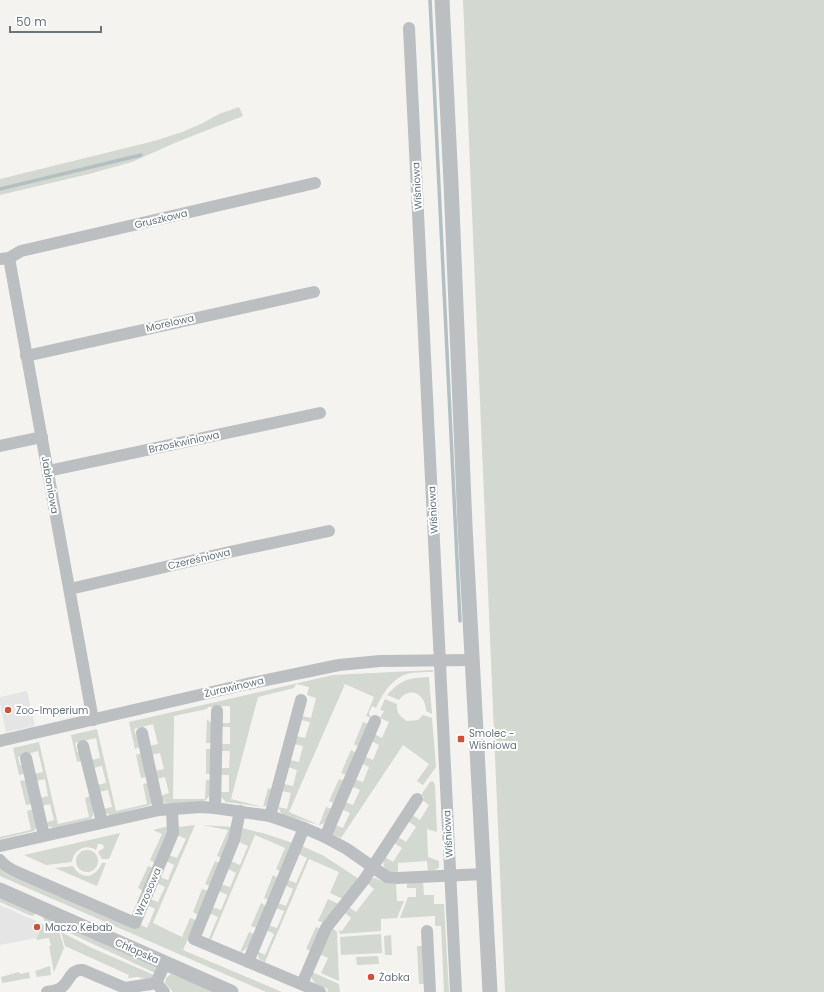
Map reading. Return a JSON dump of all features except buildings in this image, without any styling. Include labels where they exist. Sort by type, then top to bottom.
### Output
[{"type":"street","points":[[442,0],[465,526],[490,992]]},
{"type":"street","name":"Wiśniowa","points":[[409,28],[456,992]]},
{"type":"street","name":"Gruszkowa","points":[[4,259],[21,251],[315,183]]},
{"type":"street","name":"Jabłoniowa","points":[[4,259],[26,356],[42,437],[93,720]]},
{"type":"street","name":"Morelowa","points":[[26,356],[314,292]]},
{"type":"street","name":"Brzoskwiniowa","points":[[48,471],[320,413]]},
{"type":"street","points":[[0,446],[42,437]]},
{"type":"street","name":"Czereśniowa","points":[[70,589],[225,553],[329,532]]},
{"type":"street","name":"Żurawinowa","points":[[0,741],[338,664],[380,661],[472,660]]},
{"type":"street","points":[[270,816],[301,700]]},
{"type":"street","points":[[215,808],[217,712]]},
{"type":"street","points":[[325,837],[375,720]]},
{"type":"street","points":[[142,733],[159,810]]},
{"type":"street","points":[[83,746],[102,822]]},
{"type":"street","points":[[26,758],[44,835]]},
{"type":"street","points":[[302,984],[326,928],[372,867],[417,799]]},
{"type":"street","points":[[0,846],[159,810],[201,807],[270,816],[304,828],[325,837],[387,877],[397,878],[484,874]]},
{"type":"street","name":"Wrzosowa","points":[[0,860],[6,866],[19,873],[135,923],[173,833],[172,809]]},
{"type":"street","points":[[240,811],[234,840],[194,939],[320,992]]},
{"type":"street","points":[[248,962],[304,828]]},
{"type":"street","name":"Chłopska","points":[[0,890],[231,992]]},
{"type":"street","points":[[427,931],[430,992]]},
{"type":"street","points":[[47,992],[60,989],[64,986],[72,974],[79,970],[83,970],[125,988],[151,984],[157,981],[164,963]]},
{"type":"street","points":[[157,981],[158,985],[164,992]]},
{"type":"shaded area","points":[[463,0],[824,0],[824,992],[505,992]]},
{"type":"shaded area","points":[[239,107],[243,116],[177,142],[132,162],[89,174],[0,195],[0,179],[154,141],[182,132],[219,114]]},
{"type":"shaded area","points":[[433,670],[433,672],[405,675],[394,681],[385,691],[376,708],[372,706],[369,713],[371,718],[366,716],[374,697],[345,684],[289,812],[319,825],[284,815],[278,807],[287,809],[291,793],[282,791],[284,784],[293,786],[297,770],[288,767],[290,760],[299,762],[303,746],[294,744],[296,736],[305,738],[310,722],[301,720],[302,716],[311,718],[316,698],[307,695],[309,687],[296,684],[294,688],[258,697],[231,799],[263,807],[226,802],[221,797],[220,792],[229,792],[229,775],[220,775],[221,768],[229,768],[230,751],[221,751],[221,744],[230,744],[230,727],[221,727],[221,723],[230,723],[230,706],[208,707],[207,709],[174,716],[173,799],[205,799],[206,780],[211,780],[210,795],[205,801],[167,804],[163,801],[160,796],[169,793],[165,777],[157,779],[155,771],[164,769],[160,753],[151,755],[149,746],[158,744],[153,724],[134,729],[140,747],[135,749],[129,722],[333,675]]},
{"type":"shaded area","points":[[429,677],[432,714],[426,711],[423,700],[417,694],[412,692],[408,693],[403,695],[399,700],[387,695],[406,680]]},
{"type":"shaded area","points":[[27,691],[35,726],[6,732],[0,697]]},
{"type":"shaded area","points":[[385,699],[397,704],[399,714],[407,721],[418,720],[423,715],[432,718],[436,767],[423,785],[417,781],[429,764],[403,745],[341,838],[333,834],[333,829],[335,825],[343,828],[350,813],[341,809],[345,802],[353,805],[360,790],[351,786],[354,779],[363,782],[369,767],[361,763],[364,756],[373,760],[379,745],[371,741],[374,734],[382,738],[389,722],[380,718],[384,711],[380,710]]},
{"type":"shaded area","points":[[207,719],[211,723],[211,743],[206,743]]},
{"type":"shaded area","points":[[363,722],[368,724],[359,747],[354,744]]},
{"type":"shaded area","points":[[97,729],[116,811],[147,804],[143,784],[148,783],[151,802],[150,805],[111,815],[105,813],[103,809],[112,807],[108,790],[99,792],[97,785],[106,783],[102,766],[93,768],[92,760],[100,758],[96,738],[75,743],[77,752],[80,752],[82,761],[77,762],[71,735]]},
{"type":"shaded area","points":[[39,742],[58,824],[89,817],[85,798],[90,796],[93,805],[91,819],[54,828],[45,823],[54,820],[50,804],[41,806],[40,798],[48,796],[45,779],[36,781],[34,774],[43,772],[38,751],[18,757],[24,774],[19,775],[13,748]]},
{"type":"shaded area","points":[[206,749],[211,749],[211,774],[206,774]]},
{"type":"shaded area","points":[[351,750],[356,753],[346,775],[341,773]]},
{"type":"shaded area","points":[[141,753],[146,777],[141,778],[136,755]]},
{"type":"shaded area","points":[[339,779],[344,781],[334,803],[329,801]]},
{"type":"shaded area","points":[[26,780],[31,804],[26,805],[20,781]]},
{"type":"shaded area","points":[[433,781],[435,785],[437,832],[427,829],[428,857],[439,861],[439,868],[428,871],[427,861],[398,863],[398,872],[388,871],[384,865],[385,857],[393,862],[402,848],[394,843],[398,837],[406,842],[416,827],[408,821],[412,815],[420,820],[429,805],[422,800],[424,797],[421,795],[430,782]]},
{"type":"shaded area","points":[[268,788],[273,790],[269,802],[263,807]]},
{"type":"shaded area","points":[[326,807],[332,809],[326,821],[319,825]]},
{"type":"shaded area","points":[[33,809],[37,827],[34,831],[0,839],[0,837],[31,830],[27,811]]},
{"type":"shaded area","points":[[195,825],[153,923],[182,937],[190,918],[196,920],[183,950],[282,992],[266,992],[0,876],[0,869],[8,875],[136,929],[139,924],[147,928],[155,909],[147,905],[150,899],[158,902],[165,887],[157,883],[159,877],[168,880],[174,865],[166,861],[169,855],[177,858],[186,839],[177,835],[178,827]]},
{"type":"shaded area","points":[[202,825],[233,827],[222,858],[217,856],[228,830]]},
{"type":"shaded area","points":[[169,826],[169,830],[155,863],[150,860],[162,834],[153,830]]},
{"type":"shaded area","points":[[242,828],[293,843],[281,872],[276,869],[285,848],[255,835],[211,940],[209,938],[218,917],[209,913],[212,907],[221,910],[227,895],[219,891],[221,884],[230,887],[236,873],[228,869],[231,861],[240,865],[248,846],[239,842]]},
{"type":"shaded area","points":[[120,833],[109,859],[102,859],[98,852],[104,848],[101,844],[98,844],[96,850],[88,847],[77,851],[72,862],[46,865],[24,855]]},
{"type":"shaded area","points":[[302,846],[324,856],[359,879],[343,899],[330,893],[339,872],[309,859],[265,962],[259,959],[257,951],[265,955],[274,934],[266,930],[268,925],[277,928],[284,911],[276,908],[278,903],[286,906],[293,889],[285,885],[288,880],[296,883],[307,858],[299,854]]},
{"type":"shaded area","points":[[87,850],[95,853],[98,861],[95,869],[87,872],[79,869],[76,861],[79,853]]},
{"type":"shaded area","points":[[215,861],[220,863],[210,886],[205,884]]},
{"type":"shaded area","points":[[102,863],[106,863],[97,886],[55,868],[73,866],[80,874],[88,876],[96,872]]},
{"type":"shaded area","points":[[148,866],[153,868],[143,891],[138,888]]},
{"type":"shaded area","points":[[273,875],[278,878],[269,900],[264,898]]},
{"type":"shaded area","points":[[375,878],[384,882],[396,884],[397,901],[404,901],[397,918],[381,919],[381,931],[340,934],[339,930],[342,931],[351,918],[345,913],[349,907],[356,912],[374,889],[367,883],[370,879]]},
{"type":"shaded area","points":[[423,882],[424,895],[434,895],[434,904],[444,904],[449,992],[444,992],[441,926],[435,926],[435,916],[400,918],[408,897],[416,897],[416,888],[407,888],[407,883]]},
{"type":"shaded area","points":[[202,889],[208,891],[198,915],[193,912]]},
{"type":"shaded area","points":[[0,897],[36,913],[33,916],[29,915],[0,902]]},
{"type":"shaded area","points":[[328,899],[339,904],[324,923],[318,921]]},
{"type":"shaded area","points":[[261,903],[266,906],[257,928],[251,926]]},
{"type":"shaded area","points":[[0,905],[43,924],[37,938],[0,945]]},
{"type":"shaded area","points":[[43,916],[156,967],[155,973],[44,921]]},
{"type":"shaded area","points":[[43,924],[59,931],[64,948],[54,972],[49,938],[36,940]]},
{"type":"shaded area","points":[[316,927],[321,929],[311,951],[306,949]]},
{"type":"shaded area","points":[[332,928],[337,932],[339,981],[321,973],[328,958],[319,954]]},
{"type":"shaded area","points":[[61,932],[92,948],[154,975],[149,979],[138,977],[128,978],[129,975],[65,946]]},
{"type":"shaded area","points":[[249,932],[254,934],[251,942],[246,949],[240,952]]},
{"type":"shaded area","points":[[381,934],[382,953],[341,955],[340,937]]},
{"type":"shaded area","points":[[391,935],[392,955],[385,955],[384,936]]},
{"type":"shaded area","points":[[417,946],[423,946],[425,984],[419,984]]},
{"type":"shaded area","points":[[378,956],[379,964],[357,965],[356,957]]},
{"type":"shaded area","points":[[50,966],[51,975],[37,977],[35,971]]},
{"type":"shaded area","points":[[19,972],[20,974],[29,972],[30,978],[2,983],[1,977]]},
{"type":"shaded area","points":[[312,972],[339,984],[340,992],[327,992],[328,989],[314,982],[312,979]]},
{"type":"shaded area","points":[[171,974],[217,992],[173,992],[165,983],[166,978]]},
{"type":"waterway","points":[[430,0],[460,621]]},
{"type":"waterway","points":[[0,189],[141,155]]},
{"type":"place","name":"Zoo-Imperium","points":[[8,710]]},
{"type":"place","name":"Smolec - Wiśniowa","points":[[461,739]]},
{"type":"place","name":"Maczo Kebab","points":[[37,927]]},
{"type":"place","name":"Żabka","points":[[371,977]]}]
